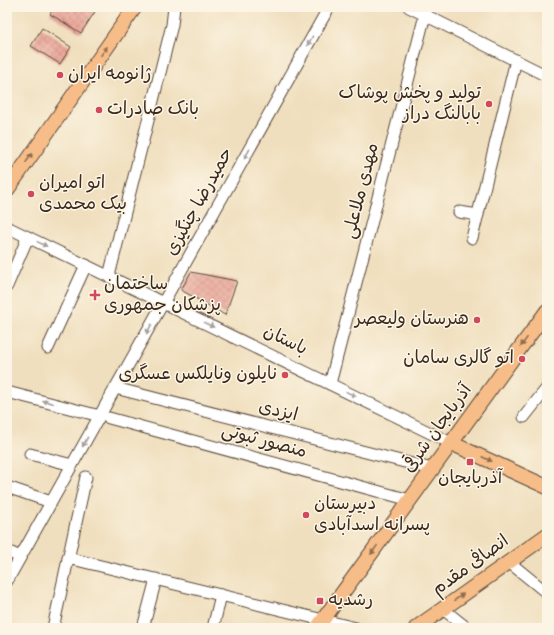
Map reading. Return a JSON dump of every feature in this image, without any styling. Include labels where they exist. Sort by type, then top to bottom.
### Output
[{"type":"main road","points":[[7,190],[135,7]]},
{"type":"main road","name":"آذربایجان شرقی","points":[[320,624],[547,311]]},
{"type":"main road","name":"باستان","points":[[451,443],[547,487]]},
{"type":"main road","name":"انصافی مقدم","points":[[416,628],[547,535]]},
{"type":"street","points":[[109,276],[172,25],[174,7]]},
{"type":"street","name":"حمیدرضا چنگیزی","points":[[7,581],[72,465],[104,417],[115,388],[329,7]]},
{"type":"street","points":[[409,7],[426,11],[547,76]]},
{"type":"street","name":"مهدی ملاعلی","points":[[330,384],[426,11]]},
{"type":"street","points":[[472,238],[516,60]]},
{"type":"street","points":[[459,212],[478,216]]},
{"type":"street","name":"باستان","points":[[7,227],[451,443]]},
{"type":"street","points":[[7,286],[28,237]]},
{"type":"street","points":[[48,348],[86,265]]},
{"type":"street","name":"ایزدی","points":[[115,388],[432,469]]},
{"type":"street","points":[[524,417],[547,388]]},
{"type":"street","name":"منصور ثبوتی","points":[[7,392],[410,500]]},
{"type":"street","points":[[30,454],[72,465]]},
{"type":"street","points":[[53,628],[86,477]]},
{"type":"street","points":[[7,487],[51,502]]},
{"type":"street","points":[[7,550],[20,557]]},
{"type":"street","points":[[68,558],[221,595],[320,624],[356,628]]},
{"type":"street","points":[[509,562],[547,593]]},
{"type":"street","points":[[143,628],[156,579]]},
{"type":"street","points":[[213,628],[221,595]]},
{"type":"street","points":[[443,609],[467,628]]},
{"type":"building","points":[[54,7],[98,7],[81,33],[50,14]]},
{"type":"building","points":[[42,28],[71,47],[60,64],[31,46]]},
{"type":"building","points":[[191,272],[237,281],[225,315],[181,290]]},
{"type":"place","name":"ژانومه ایران","points":[[60,75]]},
{"type":"place","name":"تولید و پخش پوشاک بابالنگ دراز","points":[[489,104]]},
{"type":"place","name":"بانک صادرات","points":[[99,110]]},
{"type":"place","name":"اتو امیران بیک محمدی","points":[[31,194]]},
{"type":"place","name":"ساختمان پزشکان جمهوری","points":[[95,295]]},
{"type":"place","name":"هنرستان ولیعصر","points":[[477,320]]},
{"type":"place","name":"اتو گالری سامان","points":[[522,359]]},
{"type":"place","name":"نایلون ونایلکس عسگری","points":[[285,375]]},
{"type":"place","name":"آذربایجان","points":[[470,462]]},
{"type":"place","name":"دبیرستان پسرانه اسدآبادی","points":[[306,515]]},
{"type":"place","name":"رشدیه","points":[[320,601]]}]
